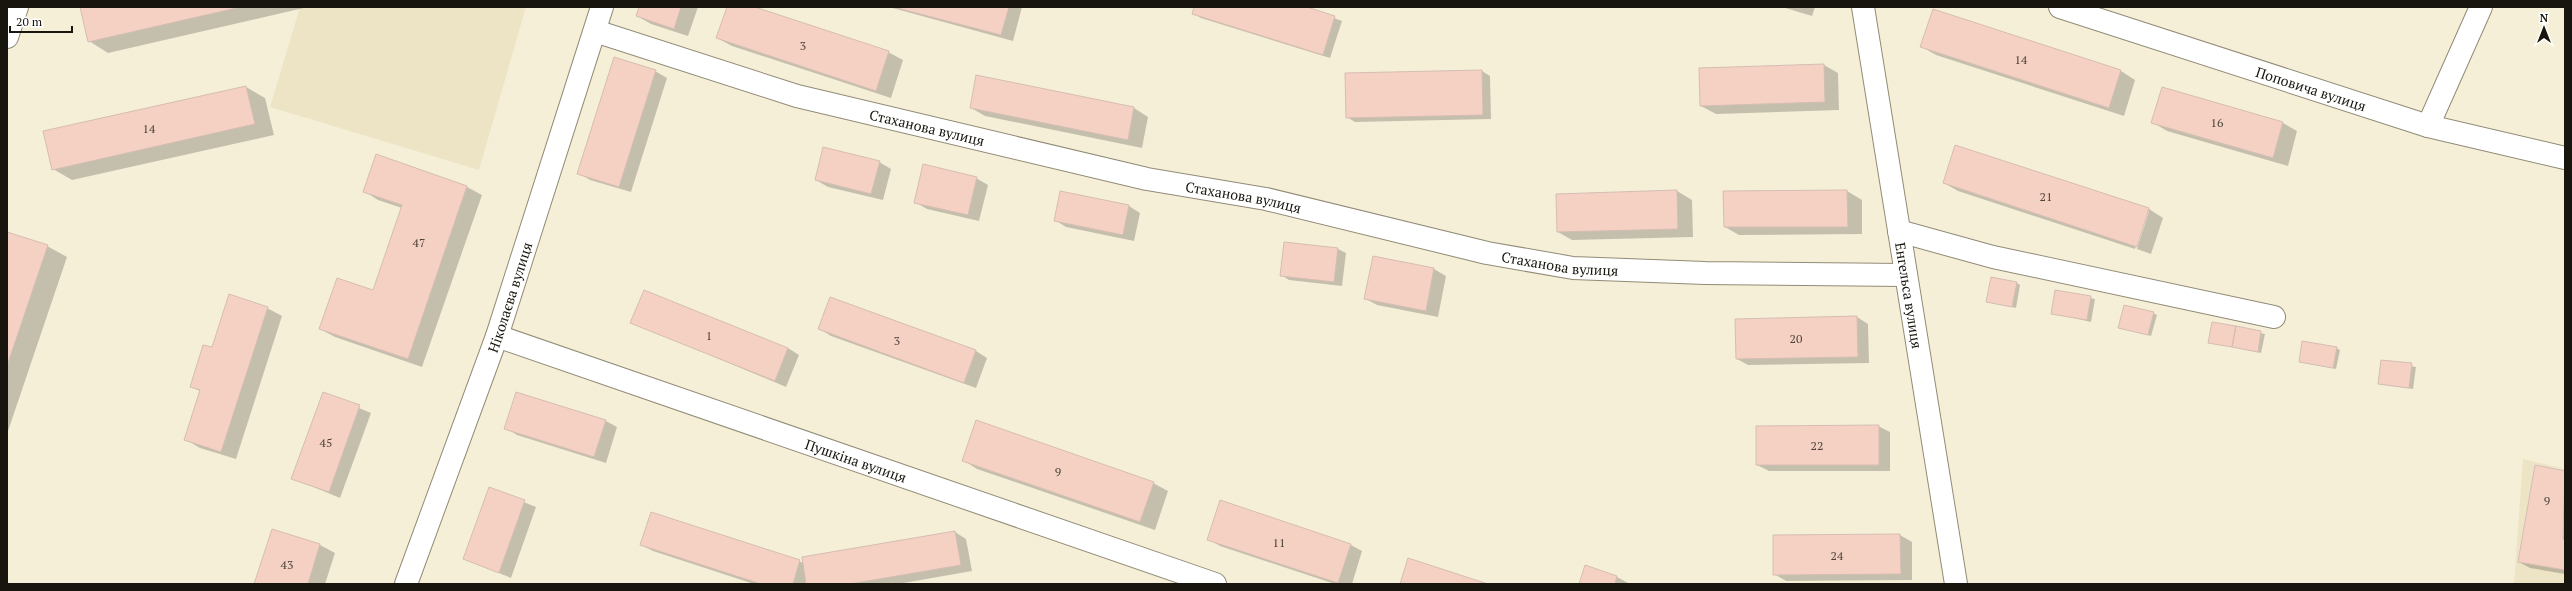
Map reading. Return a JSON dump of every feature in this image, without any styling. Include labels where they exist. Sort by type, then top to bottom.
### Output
[{"type":"street","points":[[7,37],[17,7]]},
{"type":"street","name":"Ніколаєва вулиця","points":[[406,584],[497,336],[602,7]]},
{"type":"street","name":"Енгельса вулиця","points":[[1862,7],[1956,584]]},
{"type":"street","name":"Поповича вулиця","points":[[2060,7],[2428,126],[2565,158]]},
{"type":"street","points":[[2428,126],[2481,7]]},
{"type":"street","name":"Стаханова вулиця","points":[[595,31],[797,96],[1146,179],[1266,199],[1487,253],[1573,268],[1705,273],[1906,275]]},
{"type":"street","points":[[1899,231],[1993,257],[2274,317]]},
{"type":"street","name":"Пушкіна вулиця","points":[[497,336],[1215,584]]},
{"type":"shaded area","points":[[300,7],[526,7],[479,170],[270,107]]},
{"type":"shaded area","points":[[2523,459],[2565,469],[2565,584],[2514,584]]},
{"type":"building","points":[[80,7],[241,7],[88,42]]},
{"type":"building","points":[[639,7],[681,7],[674,29],[636,16]]},
{"type":"building","points":[[727,7],[755,7],[889,51],[876,91],[716,38]]},
{"type":"building","points":[[893,7],[1009,7],[1001,35]]},
{"type":"building","points":[[1194,7],[1307,7],[1335,16],[1323,55],[1192,14]]},
{"type":"building","points":[[1933,9],[2121,70],[2109,108],[1920,47]]},
{"type":"building","points":[[614,57],[656,70],[619,187],[577,174]]},
{"type":"building","points":[[1824,64],[1825,102],[1700,106],[1699,68]]},
{"type":"building","points":[[1482,70],[1483,115],[1346,118],[1345,73]]},
{"type":"building","points":[[976,75],[1134,107],[1128,140],[970,108]]},
{"type":"building","points":[[246,86],[255,124],[52,170],[43,131]]},
{"type":"building","points":[[2162,87],[2283,122],[2273,158],[2151,123]]},
{"type":"building","points":[[1955,145],[2149,208],[2137,247],[1943,183]]},
{"type":"building","points":[[823,147],[880,161],[871,194],[815,180]]},
{"type":"building","points":[[376,154],[467,186],[408,359],[319,329],[337,278],[373,290],[402,205],[363,192]]},
{"type":"building","points":[[923,164],[977,177],[968,215],[914,203]]},
{"type":"building","points":[[1677,190],[1678,229],[1557,232],[1556,194]]},
{"type":"building","points":[[1847,190],[1848,227],[1724,227],[1723,191]]},
{"type":"building","points":[[1060,191],[1129,205],[1123,235],[1054,221]]},
{"type":"building","points":[[7,232],[48,245],[7,366]]},
{"type":"building","points":[[1284,242],[1338,248],[1334,282],[1280,276]]},
{"type":"building","points":[[1373,256],[1434,268],[1426,311],[1364,299]]},
{"type":"building","points":[[1991,277],[2017,282],[2012,307],[1986,302]]},
{"type":"building","points":[[644,290],[788,348],[775,381],[630,323]]},
{"type":"building","points":[[2055,290],[2091,296],[2087,320],[2051,314]]},
{"type":"building","points":[[229,294],[268,307],[221,452],[184,440],[200,390],[190,387],[203,345],[212,347]]},
{"type":"building","points":[[830,297],[976,350],[964,383],[818,329]]},
{"type":"building","points":[[2124,305],[2154,312],[2148,335],[2118,328]]},
{"type":"building","points":[[1857,316],[1858,357],[1736,359],[1735,319]]},
{"type":"building","points":[[2212,322],[2236,326],[2232,347],[2208,343]]},
{"type":"building","points":[[2236,326],[2261,331],[2258,352],[2232,347]]},
{"type":"building","points":[[2302,341],[2337,347],[2333,368],[2299,362]]},
{"type":"building","points":[[2381,360],[2412,363],[2409,388],[2378,384]]},
{"type":"building","points":[[323,392],[360,405],[329,492],[291,479]]},
{"type":"building","points":[[516,392],[606,420],[594,457],[504,429]]},
{"type":"building","points":[[976,420],[1154,482],[1140,522],[962,461]]},
{"type":"building","points":[[1879,425],[1879,465],[1756,465],[1756,426]]},
{"type":"building","points":[[2535,465],[2565,471],[2563,539],[2565,540],[2565,570],[2518,562]]},
{"type":"building","points":[[489,487],[525,500],[499,573],[463,559]]},
{"type":"building","points":[[1220,500],[1351,544],[1338,583],[1207,540]]},
{"type":"building","points":[[651,512],[800,560],[793,584],[761,584],[640,545]]},
{"type":"building","points":[[272,529],[320,544],[308,584],[254,584]]},
{"type":"building","points":[[955,531],[961,565],[850,584],[806,584],[802,557]]},
{"type":"building","points":[[1900,534],[1901,574],[1773,575],[1773,535]]},
{"type":"building","points":[[1408,558],[1488,584],[1400,584]]},
{"type":"building","points":[[1585,565],[1617,576],[1615,584],[1579,584]]}]
